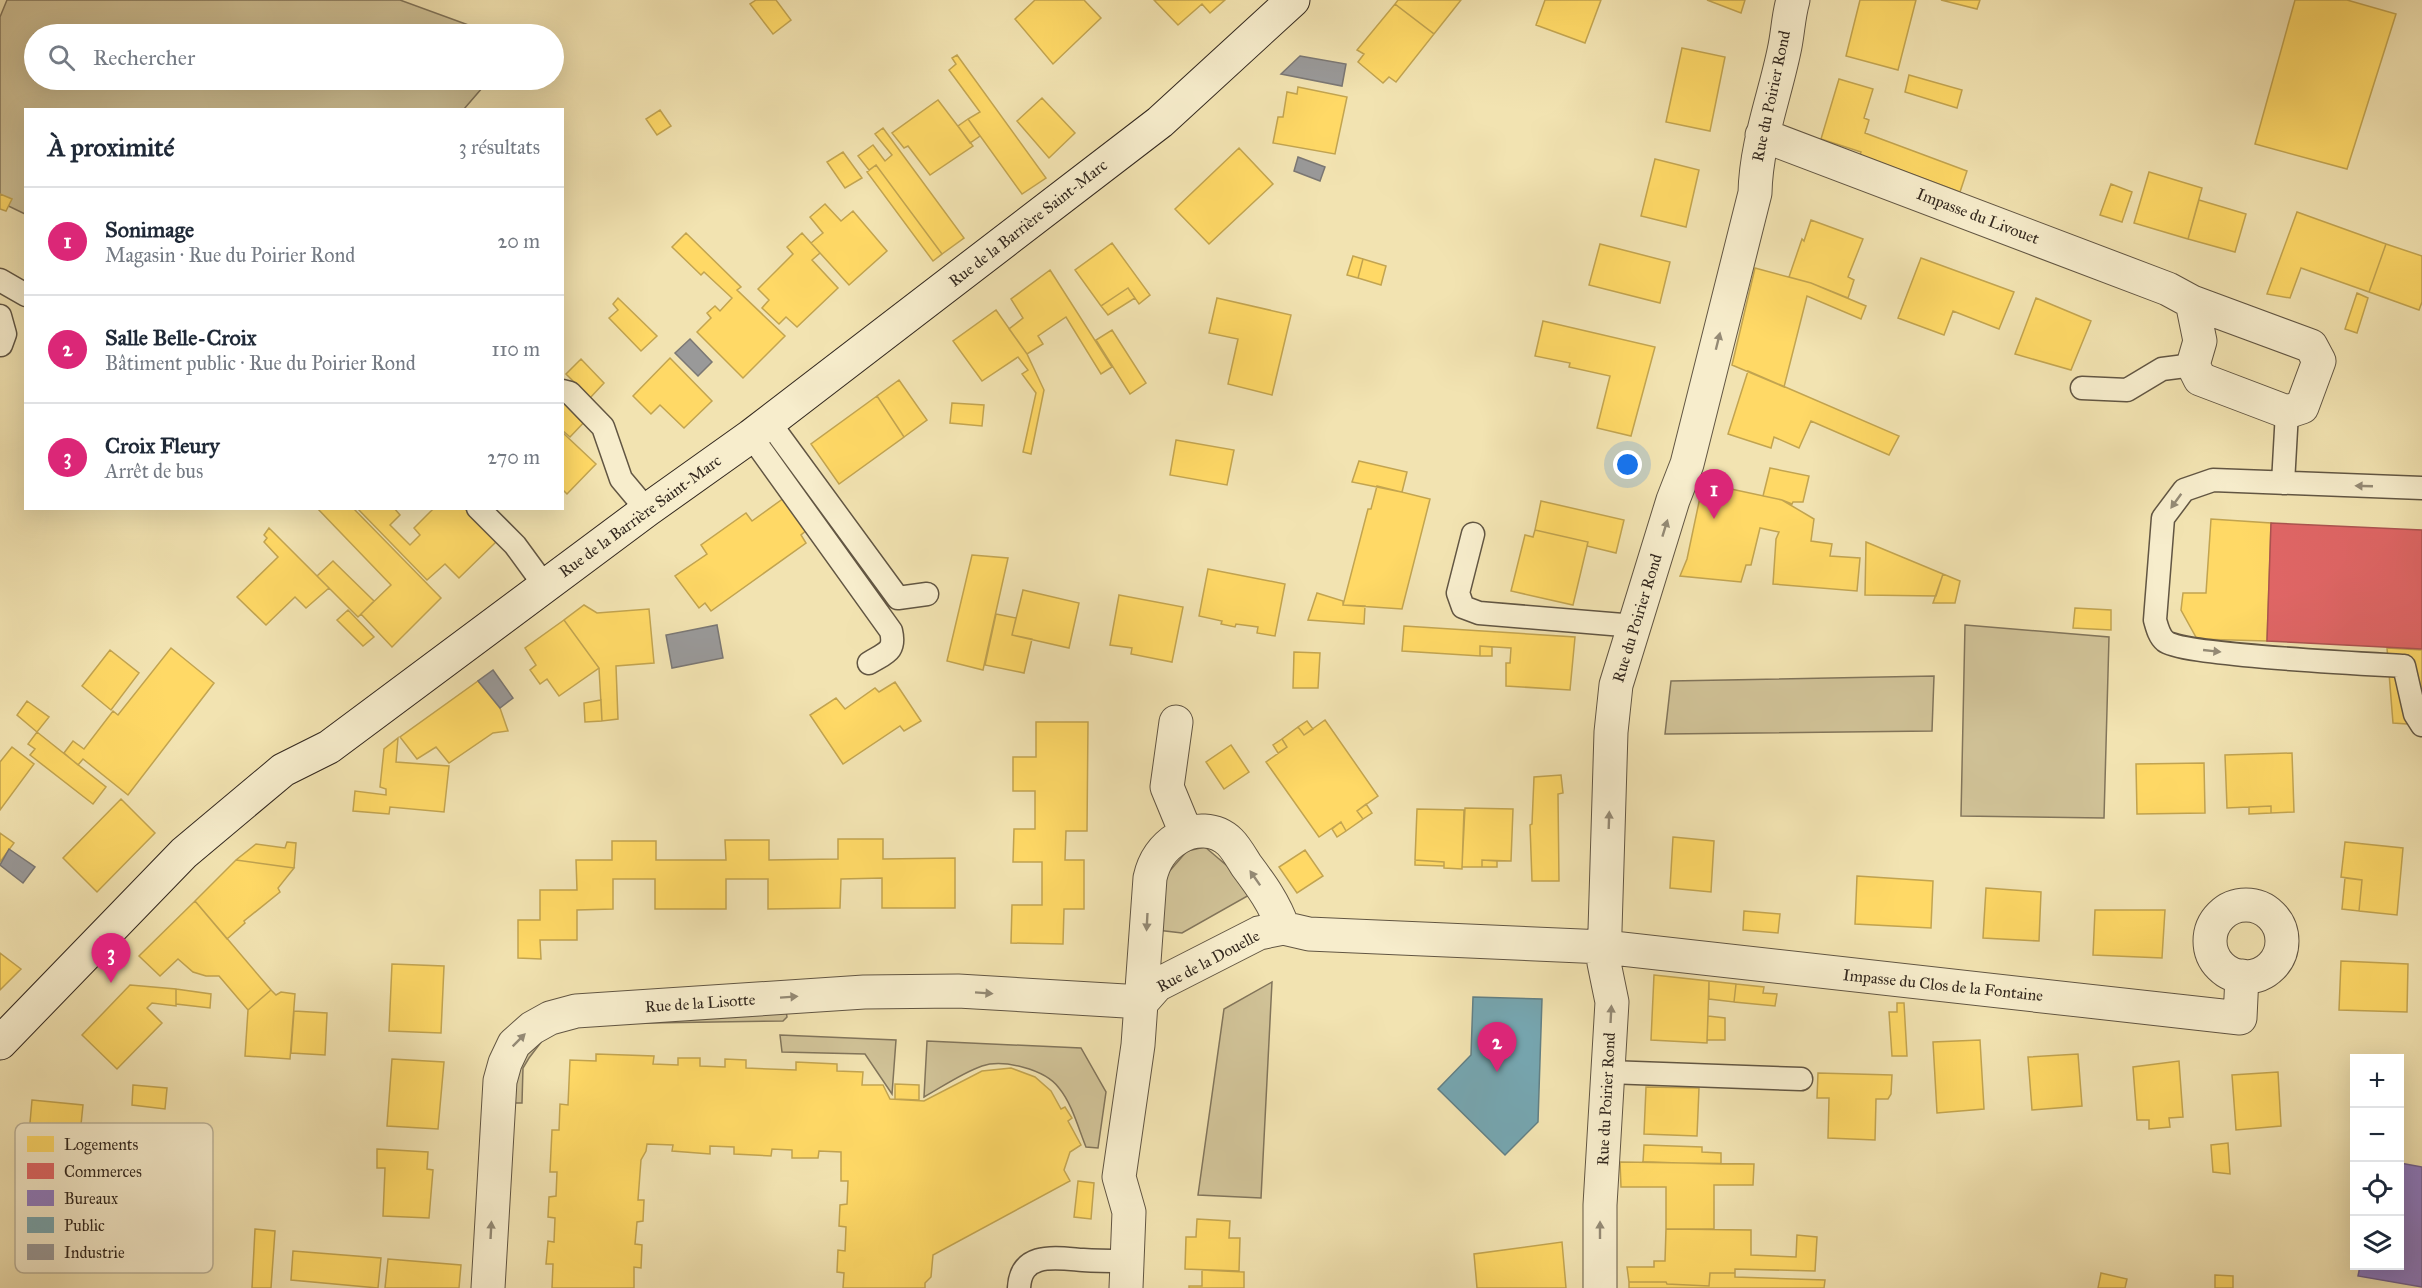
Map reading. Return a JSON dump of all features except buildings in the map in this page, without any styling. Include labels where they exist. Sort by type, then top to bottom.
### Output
[{"type":"street","name":"Rue de la Barrière Saint-Marc","points":[[0,1043],[176,861],[283,770],[328,747],[760,429],[1160,122],[1293,0]]},
{"type":"street","name":"Rue du Poirier Rond","points":[[1600,1288],[1600,1205],[1612,1002],[1604,963],[1604,947],[1611,732],[1616,684],[1673,500],[1687,464],[1755,194],[1756,163],[1785,49],[1793,0]]},
{"type":"street","name":"Impasse du Livouet","points":[[1762,135],[2168,289],[2192,302],[2311,346],[2319,361],[2302,407],[2287,412]]},
{"type":"street","points":[[2192,302],[2200,341],[2193,365],[2200,379],[2287,412]]},
{"type":"street","points":[[1176,722],[1167,788],[1186,833]]},
{"type":"street","points":[[1142,1002],[1149,878],[1161,852],[1186,833],[1209,831],[1230,842],[1269,897],[1283,928]]},
{"type":"street","name":"Rue de la Douelle","points":[[1126,1275],[1129,1212],[1119,1178],[1142,1002],[1157,985],[1259,933],[1283,928],[1309,934],[1604,947]]},
{"type":"street","name":"Impasse du Clos de la Fontaine","points":[[1604,947],[2240,1018],[2242,976]]},
{"type":"street","name":"Rue de la Lisotte","points":[[488,1288],[500,1081],[514,1044],[532,1028],[550,1018],[576,1011],[864,992],[958,991],[1142,1002]]},
{"type":"lane","points":[[0,280],[24,294]]},
{"type":"lane","points":[[0,316],[5,334],[1,345]]},
{"type":"lane","points":[[2082,388],[2127,390],[2162,369],[2193,365]]},
{"type":"lane","points":[[564,392],[570,393],[603,427],[621,479],[647,510]]},
{"type":"lane","points":[[2283,483],[2287,412]]},
{"type":"lane","points":[[760,429],[898,598],[927,594]]},
{"type":"lane","points":[[760,429],[891,631],[893,642],[890,650],[869,663]]},
{"type":"lane","points":[[2422,488],[2213,480],[2184,490],[2163,518],[2155,620],[2165,641],[2177,646],[2210,652],[2413,667],[2415,714],[2422,725]]},
{"type":"lane","points":[[480,510],[515,545],[545,586]]},
{"type":"lane","points":[[1473,534],[1458,593],[1463,607],[1479,613],[1635,626]]},
{"type":"lane","points":[[1608,1072],[1801,1078]]},
{"type":"lane","points":[[1019,1288],[1022,1273],[1031,1263],[1047,1257],[1126,1275]]},
{"type":"shaded area","points":[[7,0],[400,0],[466,24],[24,24],[24,90],[480,90],[465,108],[24,108],[24,214],[0,202],[0,17]]},
{"type":"shaded area","points":[[1965,625],[2109,637],[2104,818],[1961,816]]},
{"type":"shaded area","points":[[1934,676],[1932,731],[1665,734],[1671,681]]},
{"type":"shaded area","points":[[1205,847],[1239,876],[1251,894],[1182,933],[1157,930],[1167,874],[1187,851]]},
{"type":"shaded area","points":[[1272,982],[1261,1198],[1198,1195],[1224,1009]]},
{"type":"shaded area","points":[[782,1006],[787,1017],[783,1021],[581,1024],[545,1037],[523,1068],[522,1103],[507,1103],[515,1070],[527,1047],[547,1031],[562,1025],[580,1021]]},
{"type":"shaded area","points":[[780,1035],[896,1040],[892,1094],[865,1054],[782,1052]]},
{"type":"shaded area","points":[[927,1041],[1081,1048],[1106,1092],[1098,1148],[1086,1147],[1064,1094],[1053,1081],[1023,1067],[1001,1064],[982,1066],[924,1097]]},
{"type":"place","name":"Sonimage","points":[[1714,519]]},
{"type":"place","name":"Croix Fleury","points":[[111,983]]},
{"type":"place","name":"Salle Belle-Croix","points":[[1497,1072]]}]
